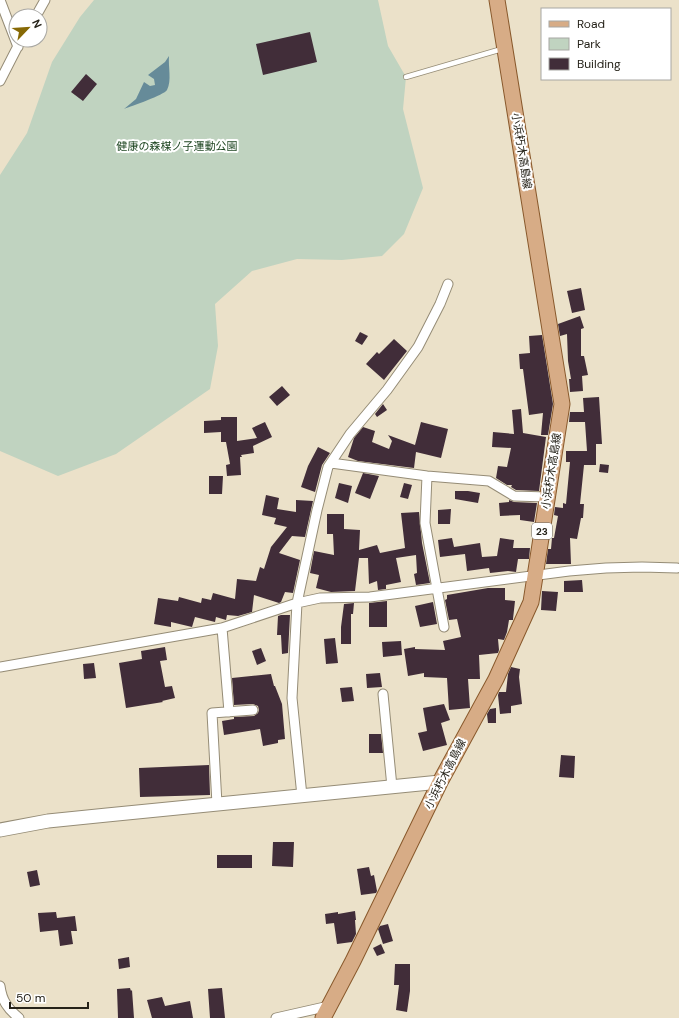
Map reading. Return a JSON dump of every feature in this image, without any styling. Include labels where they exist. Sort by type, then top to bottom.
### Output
[{"type":"main road","name":"小浜朽木高島線","points":[[326,1012],[353,961],[440,782],[496,678],[531,602],[562,404],[506,48],[497,0]]},
{"type":"main road","points":[[0,830],[48,821],[440,782]]},
{"type":"street","points":[[0,0],[8,18]]},
{"type":"street","points":[[0,81],[18,48]]},
{"type":"street","points":[[302,796],[292,698],[297,603],[316,510],[328,467],[350,434],[387,390],[418,346],[440,304],[448,284]]},
{"type":"street","points":[[331,462],[427,476],[490,481],[514,496],[547,497]]},
{"type":"street","points":[[427,476],[425,524],[444,627]]},
{"type":"street","points":[[0,667],[222,628],[297,603],[320,598],[370,597],[606,568],[677,568]]},
{"type":"street","points":[[222,628],[229,712]]},
{"type":"street","points":[[383,694],[392,787]]},
{"type":"street","points":[[217,804],[212,713],[253,710]]},
{"type":"street","points":[[0,986],[1,994],[9,1010],[19,1018]]},
{"type":"street","points":[[276,1018],[326,1012]]},
{"type":"lane","points":[[406,77],[506,48]]},
{"type":"green space","name":"健康の森楳ノ子運動公園","points":[[94,0],[378,0],[388,46],[406,77],[403,109],[423,188],[404,234],[382,256],[342,260],[297,259],[252,271],[215,304],[218,346],[210,389],[116,454],[58,476],[0,451],[0,175],[27,133],[52,62],[80,17]]},
{"type":"water","points":[[169,56],[170,78],[167,90],[124,109],[136,99],[144,82],[150,86],[155,85],[154,79],[148,75],[165,62]]},
{"type":"building","points":[[310,32],[317,62],[263,75],[256,44]]},
{"type":"building","points":[[86,74],[97,84],[83,101],[71,92]]},
{"type":"building","points":[[581,288],[585,310],[572,313],[567,291]]},
{"type":"building","points":[[580,316],[584,328],[581,329],[581,356],[584,356],[588,375],[582,376],[583,391],[570,392],[569,379],[571,379],[568,361],[567,334],[560,336],[558,324]]},
{"type":"building","points":[[360,332],[368,336],[362,345],[355,341]]},
{"type":"building","points":[[542,335],[553,404],[548,435],[541,435],[543,413],[529,415],[523,369],[520,369],[519,354],[530,353],[529,336]]},
{"type":"building","points":[[394,339],[407,351],[384,380],[366,364],[377,352],[379,354]]},
{"type":"building","points":[[282,386],[290,395],[277,406],[269,397]]},
{"type":"building","points":[[599,397],[602,444],[596,444],[596,465],[584,465],[580,504],[584,504],[583,518],[581,518],[577,539],[570,538],[571,564],[546,564],[548,549],[551,549],[552,538],[554,538],[558,516],[554,515],[555,507],[563,508],[563,503],[566,504],[570,462],[566,462],[566,451],[587,451],[585,422],[569,422],[570,412],[584,412],[583,398]]},
{"type":"building","points":[[383,404],[387,410],[377,417],[375,414]]},
{"type":"building","points":[[521,409],[523,433],[546,437],[539,491],[516,490],[511,487],[512,485],[507,485],[496,478],[498,466],[507,467],[511,448],[492,447],[493,432],[514,434],[512,410]]},
{"type":"building","points":[[221,417],[237,417],[237,441],[257,438],[252,428],[265,422],[272,437],[253,446],[254,453],[241,455],[241,475],[227,476],[226,465],[230,464],[226,442],[221,442],[221,432],[204,433],[204,421],[221,420]]},
{"type":"building","points":[[421,422],[448,429],[441,458],[416,452],[414,468],[358,461],[348,457],[354,438],[363,427],[375,431],[372,442],[389,449],[392,441],[388,435],[415,445]]},
{"type":"building","points":[[318,447],[330,453],[322,465],[315,492],[301,487],[308,466]]},
{"type":"building","points":[[600,464],[609,465],[608,473],[599,472]]},
{"type":"building","points":[[363,473],[379,476],[370,499],[355,493]]},
{"type":"building","points":[[209,476],[223,476],[222,494],[209,494]]},
{"type":"building","points":[[339,483],[352,486],[348,503],[335,498]]},
{"type":"building","points":[[404,483],[412,485],[408,499],[400,497]]},
{"type":"building","points":[[455,491],[480,493],[478,503],[455,499]]},
{"type":"building","points":[[266,495],[279,498],[277,509],[296,512],[296,500],[313,501],[305,537],[292,536],[279,553],[300,560],[293,593],[285,592],[281,602],[279,603],[254,595],[252,612],[238,616],[227,615],[226,620],[216,617],[215,622],[195,617],[192,627],[171,622],[171,627],[154,624],[158,598],[178,601],[179,597],[201,603],[202,598],[211,600],[213,593],[235,599],[237,579],[256,581],[260,567],[264,569],[271,547],[287,527],[274,524],[276,518],[262,515]]},
{"type":"building","points":[[509,500],[514,502],[537,503],[534,522],[520,520],[520,515],[500,516],[499,503],[509,502]]},
{"type":"building","points":[[451,509],[450,524],[438,524],[438,510]]},
{"type":"building","points":[[419,512],[422,543],[430,583],[416,585],[414,574],[417,573],[416,555],[396,558],[401,582],[386,585],[386,589],[378,590],[377,581],[369,584],[368,558],[359,558],[355,591],[331,592],[316,588],[319,575],[310,573],[314,551],[334,555],[333,534],[327,534],[327,514],[344,514],[344,529],[360,530],[359,550],[377,545],[380,553],[405,548],[401,513]]},
{"type":"building","points":[[452,538],[454,547],[480,543],[482,557],[497,556],[500,538],[514,540],[513,548],[530,548],[529,559],[518,559],[516,572],[508,571],[490,573],[489,568],[467,571],[465,554],[440,557],[438,540]]},
{"type":"building","points":[[582,580],[583,592],[564,592],[564,581]]},
{"type":"building","points":[[488,588],[505,588],[505,600],[515,601],[513,620],[509,620],[504,640],[498,639],[498,653],[479,655],[480,679],[468,679],[470,708],[449,710],[447,678],[424,677],[424,673],[408,676],[404,649],[415,647],[415,649],[445,650],[443,641],[461,637],[457,619],[449,620],[445,600],[447,599],[447,595]]},
{"type":"building","points":[[542,591],[558,592],[556,611],[541,610]]},
{"type":"building","points":[[387,601],[387,627],[369,627],[369,603]]},
{"type":"building","points":[[433,602],[437,624],[420,627],[415,606]]},
{"type":"building","points":[[354,603],[353,614],[351,614],[351,644],[341,644],[341,627],[344,604]]},
{"type":"building","points":[[290,615],[288,653],[282,654],[281,635],[277,635],[278,616]]},
{"type":"building","points":[[335,638],[338,663],[326,664],[324,639]]},
{"type":"building","points":[[401,641],[402,655],[383,657],[382,642]]},
{"type":"building","points":[[165,647],[167,660],[160,661],[165,687],[172,686],[175,698],[162,701],[163,702],[126,708],[119,663],[142,659],[141,651]]},
{"type":"building","points":[[261,648],[266,661],[257,665],[252,651]]},
{"type":"building","points":[[94,663],[96,678],[84,679],[83,664]]},
{"type":"building","points":[[511,667],[520,669],[519,677],[522,704],[511,706],[511,713],[500,714],[498,695],[499,692],[506,692],[508,674]]},
{"type":"building","points":[[380,673],[382,687],[367,688],[366,674]]},
{"type":"building","points":[[271,674],[274,686],[282,704],[285,739],[278,740],[278,743],[263,746],[260,729],[224,735],[222,721],[234,719],[234,717],[254,716],[259,710],[258,706],[253,704],[234,705],[232,678]]},
{"type":"building","points":[[352,687],[354,701],[342,702],[340,688]]},
{"type":"building","points":[[444,704],[450,720],[441,723],[447,745],[423,751],[418,733],[427,731],[423,708]]},
{"type":"building","points":[[496,708],[496,723],[488,723],[487,714],[490,709]]},
{"type":"building","points":[[369,734],[381,734],[383,753],[369,753]]},
{"type":"building","points":[[561,755],[575,756],[574,778],[559,777]]},
{"type":"building","points":[[209,765],[210,795],[140,797],[139,768]]},
{"type":"building","points":[[273,842],[294,842],[293,867],[272,866]]},
{"type":"building","points":[[217,855],[252,855],[252,868],[217,868]]},
{"type":"building","points":[[369,867],[371,876],[374,875],[377,891],[376,893],[361,895],[357,869]]},
{"type":"building","points":[[37,870],[40,885],[30,887],[27,872]]},
{"type":"building","points":[[355,911],[356,934],[352,942],[337,944],[334,923],[326,924],[325,914],[338,912],[338,914]]},
{"type":"building","points":[[56,912],[57,918],[75,916],[77,931],[71,931],[73,944],[60,946],[58,930],[40,932],[38,913]]},
{"type":"building","points":[[388,924],[393,941],[383,944],[378,929],[380,926]]},
{"type":"building","points":[[381,944],[385,953],[377,956],[373,948]]},
{"type":"building","points":[[129,957],[130,967],[119,969],[118,959]]},
{"type":"building","points":[[395,964],[410,964],[410,991],[407,1012],[396,1010],[399,985],[394,985]]},
{"type":"building","points":[[130,988],[131,991],[132,990],[134,1018],[118,1018],[117,989]]},
{"type":"building","points":[[222,988],[225,1018],[210,1018],[208,989]]},
{"type":"building","points":[[162,997],[165,1006],[190,1001],[193,1018],[152,1018],[147,1000]]}]
